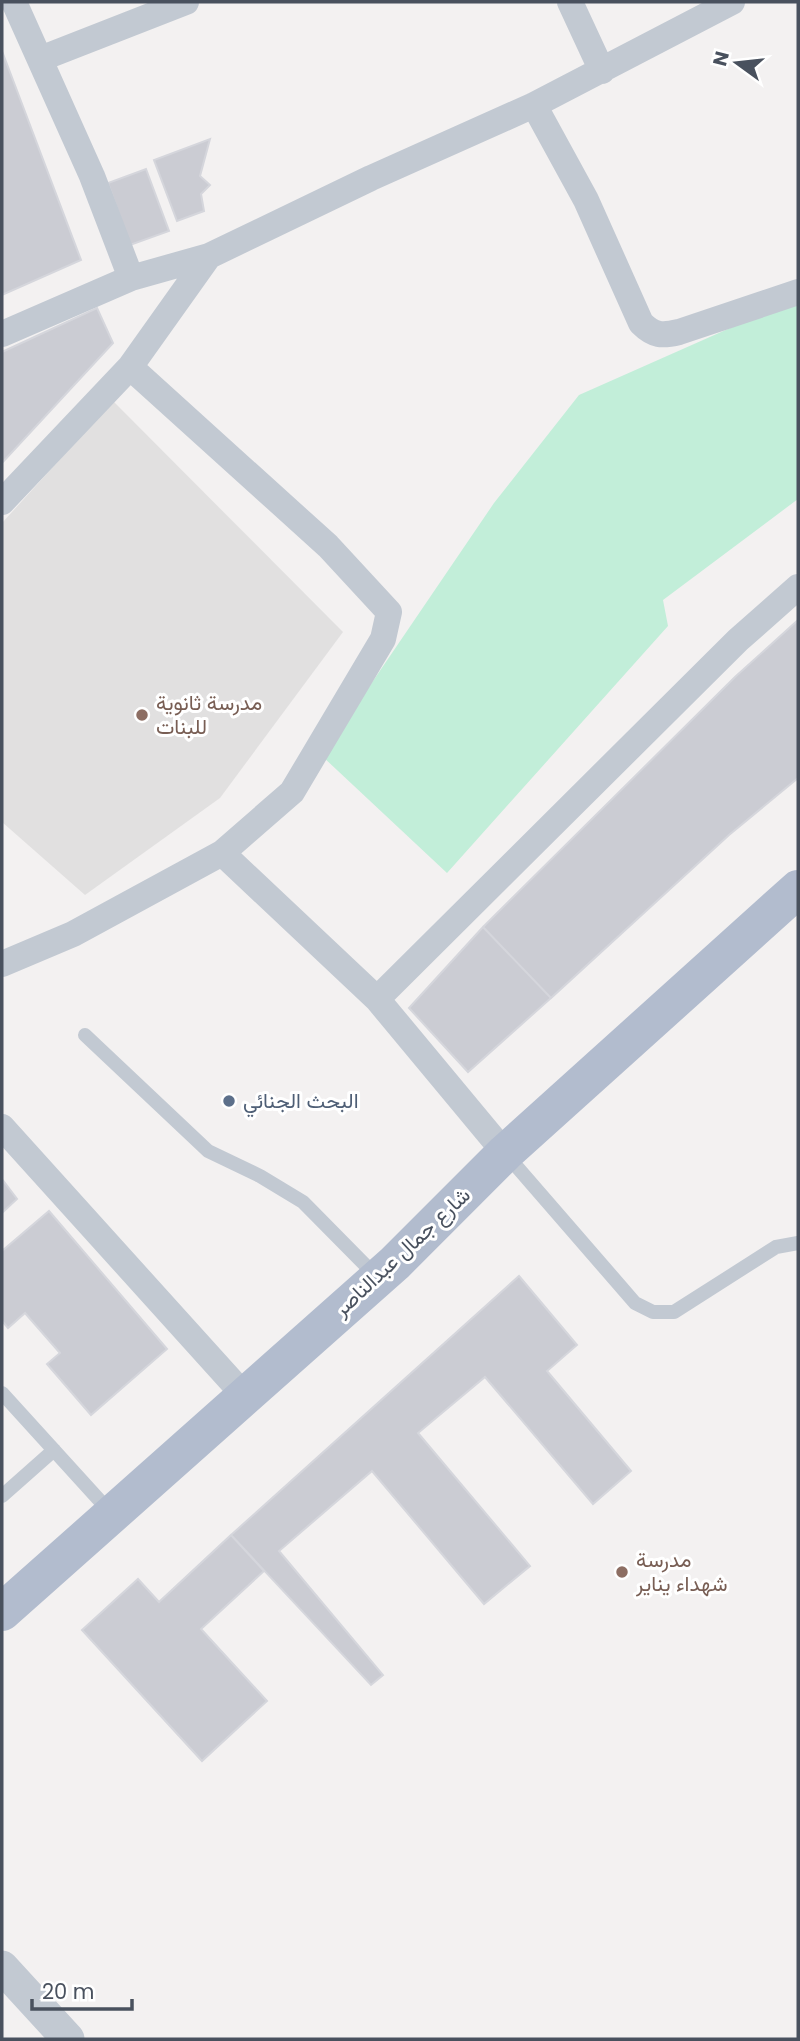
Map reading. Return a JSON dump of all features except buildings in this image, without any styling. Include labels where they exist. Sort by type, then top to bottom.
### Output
[{"type":"main road","name":"شارع جمال عبدالناصر","points":[[2,1612],[378,1278],[505,1153],[798,889]]},
{"type":"street","points":[[14,2],[92,176],[131,278]]},
{"type":"street","points":[[40,59],[186,2]]},
{"type":"street","points":[[570,2],[601,71]]},
{"type":"street","points":[[2,334],[131,278],[209,256],[534,104],[733,2]]},
{"type":"street","points":[[534,104],[586,200],[641,323],[651,333],[662,336],[679,332],[798,292]]},
{"type":"street","points":[[2,502],[130,367],[209,256]]},
{"type":"street","points":[[2,964],[74,934],[222,853],[292,792],[383,639],[389,612],[328,546],[130,367]]},
{"type":"street","points":[[377,999],[738,640],[798,587]]},
{"type":"street","points":[[222,853],[377,999],[505,1153]]},
{"type":"street","points":[[2,1127],[244,1395]]},
{"type":"street","points":[[2,1967],[68,2039]]},
{"type":"lane","points":[[85,1035],[208,1151],[303,1202],[378,1278]]},
{"type":"lane","points":[[505,1153],[635,1303],[653,1312],[674,1312],[776,1247],[798,1243]]},
{"type":"lane","points":[[2,1393],[111,1514]]},
{"type":"lane","points":[[2,1496],[54,1450]]},
{"type":"shaded area","name":"مدرسة ثانوية للبنات","points":[[113,401],[343,632],[220,798],[85,895],[2,822],[2,523]]},
{"type":"green space","points":[[798,298],[798,499],[663,600],[668,626],[447,873],[322,756],[494,503],[579,395]]},
{"type":"place","name":"مدرسة ثانوية للبنات","points":[[142,715]]},
{"type":"place","name":"البحث الجنائي","points":[[229,1101]]},
{"type":"place","name":"مدرسة شهداء يناير","points":[[622,1572]]}]
